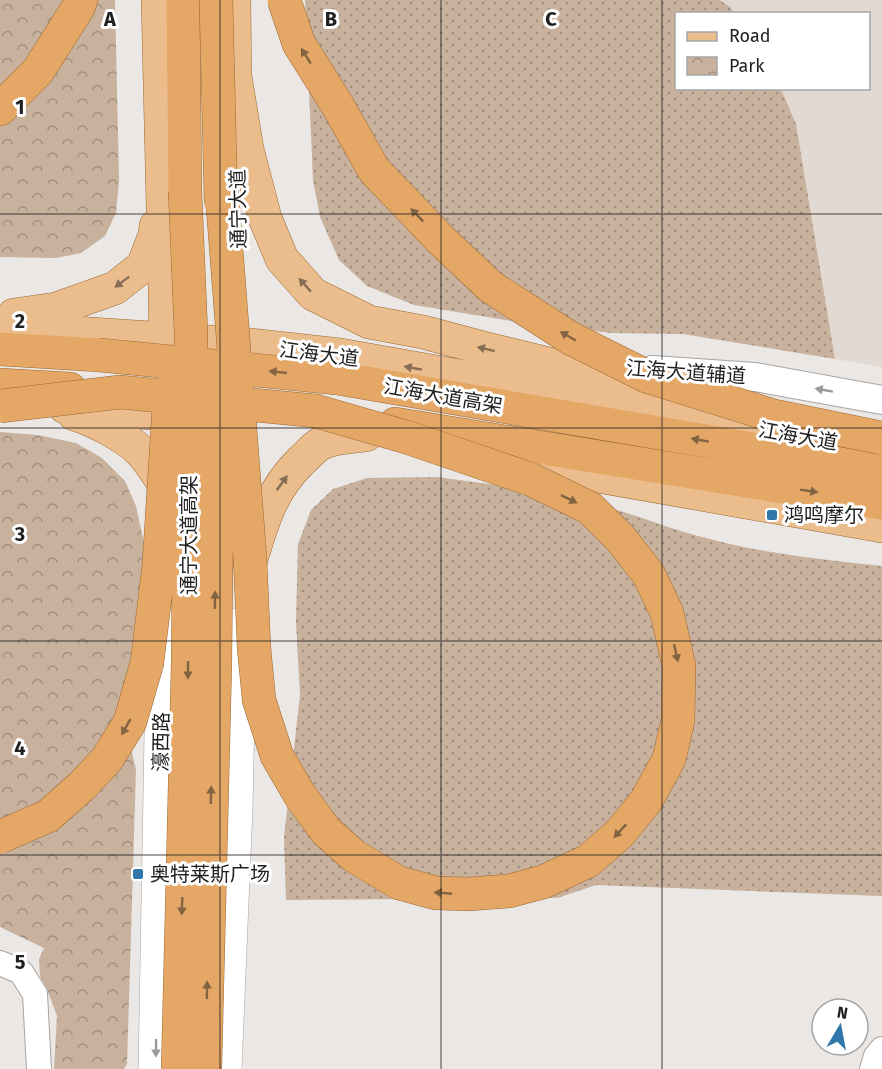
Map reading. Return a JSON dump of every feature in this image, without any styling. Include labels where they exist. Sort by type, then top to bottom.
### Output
[{"type":"highway","points":[[0,109],[38,70],[81,0]]},
{"type":"highway","name":"通宁大道高架","points":[[178,1069],[188,650],[191,333],[174,183],[183,0]]},
{"type":"highway","name":"通宁大道高架","points":[[205,1069],[221,182],[216,0]]},
{"type":"highway","points":[[284,0],[299,44],[338,106],[374,170],[441,240],[491,286],[570,338],[646,376],[774,416],[882,438]]},
{"type":"highway","points":[[221,182],[250,558],[258,700],[277,756],[301,797],[326,831],[354,856],[399,883],[436,893],[469,894],[509,891],[543,882],[588,861],[619,834],[646,801],[669,759],[678,720],[679,666],[667,613],[649,575],[621,539],[590,508],[530,479],[405,437],[316,411]]},
{"type":"highway","points":[[0,837],[48,816],[83,785],[107,759],[130,722],[147,663],[159,565],[176,283],[174,183]]},
{"type":"highway","name":"江海大道高架","points":[[0,349],[99,355],[337,378],[882,471]]},
{"type":"highway","name":"江海大道高架","points":[[0,385],[120,392],[316,411],[882,503]]},
{"type":"highway","points":[[0,405],[120,392]]},
{"type":"main road","points":[[158,0],[174,183],[165,338],[166,415]]},
{"type":"main road","name":"通宁大道","points":[[234,0],[242,419]]},
{"type":"main road","points":[[234,70],[247,149],[265,218],[282,259],[313,294],[369,322],[423,332],[549,364],[722,422]]},
{"type":"main road","points":[[0,317],[56,309],[115,288],[143,266],[174,183]]},
{"type":"main road","name":"江海大道","points":[[0,328],[241,344],[340,355],[882,451]]},
{"type":"main road","points":[[0,405],[52,406],[242,419],[336,430],[882,526]]},
{"type":"main road","points":[[52,406],[88,418],[122,438],[142,453],[165,485]]},
{"type":"main road","name":"濠西路","points":[[155,1069],[166,415]]},
{"type":"main road","points":[[225,1069],[237,807],[242,419]]},
{"type":"main road","points":[[241,597],[261,526],[274,495],[292,469],[318,445],[339,438],[366,435]]},
{"type":"street","name":"江海大道辅道","points":[[491,381],[549,364],[755,377],[882,400]]},
{"type":"street","points":[[0,963],[21,972],[35,994],[39,1069]]},
{"type":"street","points":[[872,1069],[876,1056],[882,1049]]},
{"type":"shaded area","points":[[720,0],[882,0],[882,367],[835,359],[796,124],[781,90],[870,90],[870,12],[733,12]]},
{"type":"green space","points":[[0,0],[115,0],[119,180],[116,213],[105,236],[81,253],[56,258],[0,257]]},
{"type":"green space","points":[[305,0],[720,0],[733,12],[675,12],[675,90],[781,90],[796,124],[835,359],[683,334],[610,333],[511,321],[414,305],[367,286],[339,260],[320,217],[313,180]]},
{"type":"green space","points":[[0,432],[38,435],[76,443],[102,458],[125,481],[136,506],[144,543],[144,617],[131,748],[136,770],[127,1064],[124,1069],[54,1069],[57,1016],[40,976],[39,959],[44,948],[0,927]]},
{"type":"green space","points":[[437,477],[590,502],[684,532],[743,547],[882,566],[882,896],[596,885],[557,898],[286,900],[284,837],[300,695],[296,622],[298,544],[311,510],[333,489],[367,478]]},
{"type":"place","name":"鸿鸣摩尔","points":[[772,515]]},
{"type":"place","name":"奥特莱斯广场","points":[[138,874]]}]
